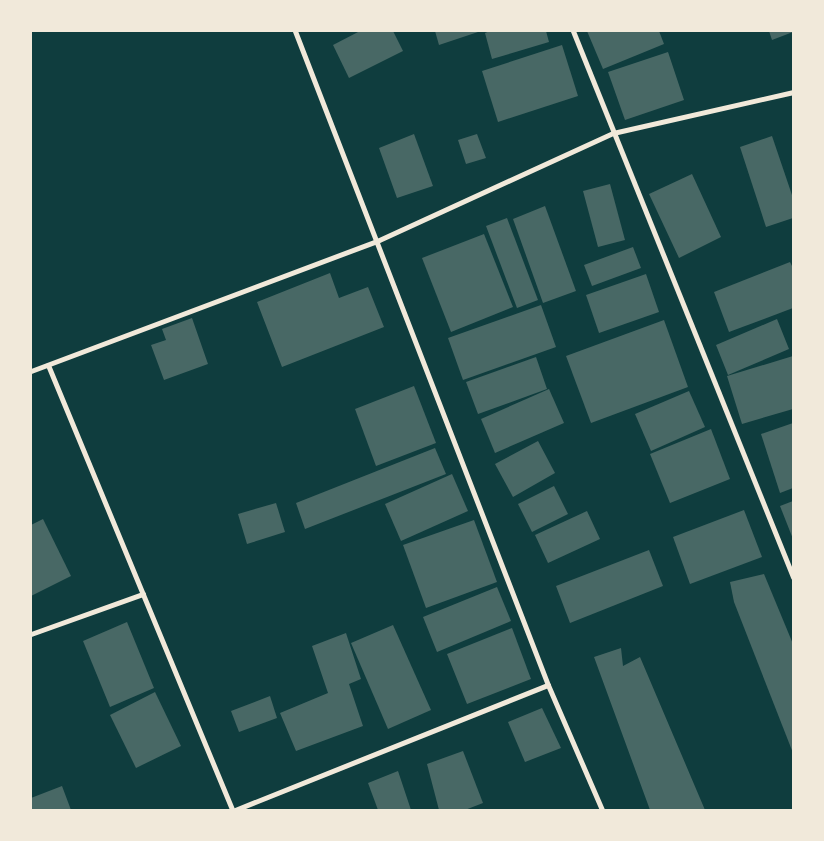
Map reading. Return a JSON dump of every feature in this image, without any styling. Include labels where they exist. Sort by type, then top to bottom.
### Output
[{"type":"street","points":[[295,31],[548,685],[602,810]]},
{"type":"street","points":[[573,31],[793,577]]},
{"type":"street","points":[[31,371],[377,241],[613,133],[793,92]]},
{"type":"street","points":[[48,365],[233,810],[548,685]]},
{"type":"street","points":[[31,634],[143,594]]},
{"type":"building","points":[[360,31],[393,31],[403,51],[349,78],[333,45]]},
{"type":"building","points":[[435,31],[478,31],[478,32],[439,45]]},
{"type":"building","points":[[490,31],[546,31],[549,42],[492,59],[485,33]]},
{"type":"building","points":[[587,31],[659,31],[664,44],[603,69]]},
{"type":"building","points":[[769,31],[793,31],[793,32],[772,40]]},
{"type":"building","points":[[562,45],[578,96],[498,122],[482,71]]},
{"type":"building","points":[[668,52],[684,100],[625,120],[608,72]]},
{"type":"building","points":[[414,134],[433,186],[397,198],[379,148]]},
{"type":"building","points":[[477,134],[486,158],[466,164],[458,140]]},
{"type":"building","points":[[772,136],[793,198],[793,218],[766,227],[740,147]]},
{"type":"building","points":[[692,174],[721,237],[679,258],[649,194]]},
{"type":"building","points":[[610,184],[625,240],[598,247],[583,191]]},
{"type":"building","points":[[545,206],[576,291],[543,303],[513,219]]},
{"type":"building","points":[[507,218],[538,300],[517,308],[486,226]]},
{"type":"building","points":[[484,234],[513,307],[451,332],[422,258]]},
{"type":"building","points":[[633,247],[641,268],[592,286],[584,265]]},
{"type":"building","points":[[790,262],[793,268],[793,308],[729,332],[714,292]]},
{"type":"building","points":[[330,273],[339,298],[368,287],[384,327],[282,367],[257,302]]},
{"type":"building","points":[[646,274],[659,312],[599,333],[586,295]]},
{"type":"building","points":[[541,305],[556,347],[463,380],[448,338]]},
{"type":"building","points":[[192,318],[208,364],[164,380],[151,345],[166,340],[162,329]]},
{"type":"building","points":[[777,319],[789,349],[728,375],[716,345]]},
{"type":"building","points":[[664,320],[688,387],[591,423],[566,356]]},
{"type":"building","points":[[793,356],[793,409],[742,424],[727,376]]},
{"type":"building","points":[[536,357],[547,389],[478,414],[466,382]]},
{"type":"building","points":[[414,386],[436,443],[376,466],[355,409]]},
{"type":"building","points":[[549,389],[564,423],[495,453],[481,419]]},
{"type":"building","points":[[689,391],[705,427],[651,451],[635,414]]},
{"type":"building","points":[[793,423],[793,488],[780,493],[761,434]]},
{"type":"building","points":[[711,429],[730,479],[670,503],[650,454]]},
{"type":"building","points":[[538,441],[555,473],[513,497],[495,464]]},
{"type":"building","points":[[435,448],[446,474],[305,529],[296,503]]},
{"type":"building","points":[[452,474],[468,511],[401,541],[385,504]]},
{"type":"building","points":[[554,486],[568,514],[532,532],[518,504]]},
{"type":"building","points":[[793,501],[793,539],[780,506]]},
{"type":"building","points":[[276,503],[285,532],[247,544],[238,514]]},
{"type":"building","points":[[744,510],[762,557],[690,584],[673,537]]},
{"type":"building","points":[[587,511],[600,539],[548,563],[535,535]]},
{"type":"building","points":[[43,519],[71,576],[31,596],[31,525]]},
{"type":"building","points":[[474,520],[497,582],[426,608],[403,545]]},
{"type":"building","points":[[649,550],[663,586],[570,623],[556,586]]},
{"type":"building","points":[[764,574],[793,644],[793,753],[734,602],[730,582]]},
{"type":"building","points":[[497,587],[511,621],[437,652],[423,617]]},
{"type":"building","points":[[127,622],[154,688],[110,707],[83,641]]},
{"type":"building","points":[[393,625],[431,710],[388,729],[351,643]]},
{"type":"building","points":[[512,628],[531,679],[467,704],[447,654]]},
{"type":"building","points":[[346,633],[361,679],[349,684],[363,726],[296,751],[280,713],[328,693],[312,646]]},
{"type":"building","points":[[621,648],[623,666],[640,657],[705,810],[650,810],[594,657]]},
{"type":"building","points":[[155,692],[181,746],[136,768],[110,715]]},
{"type":"building","points":[[270,696],[277,718],[239,732],[231,711]]},
{"type":"building","points":[[542,708],[561,748],[525,762],[508,722]]},
{"type":"building","points":[[463,751],[483,803],[465,810],[439,810],[427,764]]},
{"type":"building","points":[[398,771],[411,810],[378,810],[368,783]]},
{"type":"building","points":[[62,786],[71,810],[31,810],[31,798]]}]
